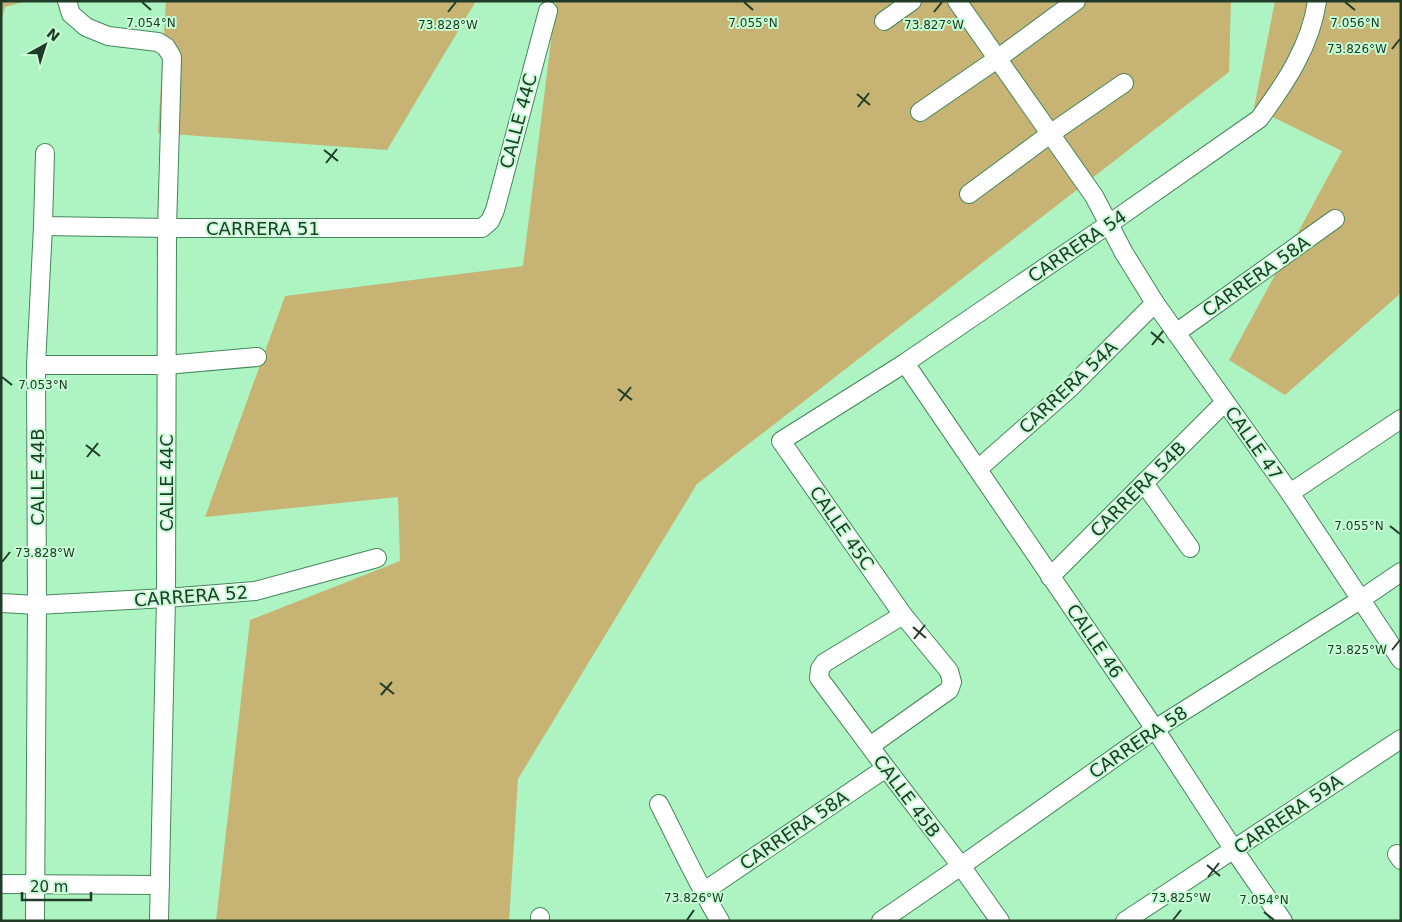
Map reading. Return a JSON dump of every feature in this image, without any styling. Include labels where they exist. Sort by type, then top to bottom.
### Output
[{"type":"street","name":"CALLE 44C","points":[[67,1],[72,14],[86,27],[108,36],[158,42],[166,47],[172,57],[167,228],[166,598],[159,921]]},
{"type":"street","points":[[884,21],[912,1]]},
{"type":"street","name":"CALLE 47","points":[[956,1],[1094,196],[1124,253],[1155,303],[1290,494],[1401,660]]},
{"type":"street","points":[[920,112],[1076,1]]},
{"type":"street","name":"CARRERA 54","points":[[781,441],[905,363],[1259,119],[1274,99],[1305,46],[1317,1]]},
{"type":"street","name":"CALLE 44C","points":[[482,228],[490,221],[495,210],[548,11]]},
{"type":"street","points":[[969,194],[1050,134],[1124,83]]},
{"type":"street","name":"CALLE 44B","points":[[35,921],[38,605],[36,365],[45,153]]},
{"type":"street","name":"CARRERA 58A","points":[[1176,333],[1336,219]]},
{"type":"street","name":"CARRERA 51","points":[[43,226],[482,228]]},
{"type":"street","name":"CARRERA 54A","points":[[978,469],[1070,388],[1155,303]]},
{"type":"street","points":[[36,365],[166,365],[257,357]]},
{"type":"street","name":"CALLE 46","points":[[905,363],[1155,729],[1283,921]]},
{"type":"street","name":"CARRERA 54B","points":[[1050,577],[1225,402]]},
{"type":"street","points":[[1290,494],[1401,419]]},
{"type":"street","name":"CALLE 45C","points":[[781,441],[903,615],[950,671],[952,682],[949,690],[870,746]]},
{"type":"street","points":[[1144,483],[1190,548]]},
{"type":"street","name":"CARRERA 52","points":[[1,603],[38,605],[255,591],[377,558]]},
{"type":"street","name":"CARRERA 58","points":[[880,921],[1155,729],[1360,600],[1401,572]]},
{"type":"street","name":"CALLE 45B","points":[[903,615],[824,663],[820,669],[819,678],[961,866],[1000,921]]},
{"type":"street","name":"CARRERA 59A","points":[[1125,921],[1144,915],[1234,850],[1401,739]]},
{"type":"street","name":"CARRERA 58A","points":[[703,892],[886,768]]},
{"type":"street","points":[[659,804],[703,892],[720,921]]},
{"type":"street","points":[[1,884],[160,885]]},
{"type":"shaded area","points":[[1,1],[27,1],[5,7],[1,23]]},
{"type":"shaded area","points":[[166,1],[476,1],[387,150],[158,133]]},
{"type":"shaded area","points":[[556,1],[1231,1],[1229,72],[697,484],[518,779],[509,921],[216,921],[250,620],[400,561],[398,497],[205,517],[285,296],[523,266]]},
{"type":"shaded area","points":[[1275,1],[1401,1],[1401,293],[1285,395],[1229,360],[1342,151],[1254,108]]}]
